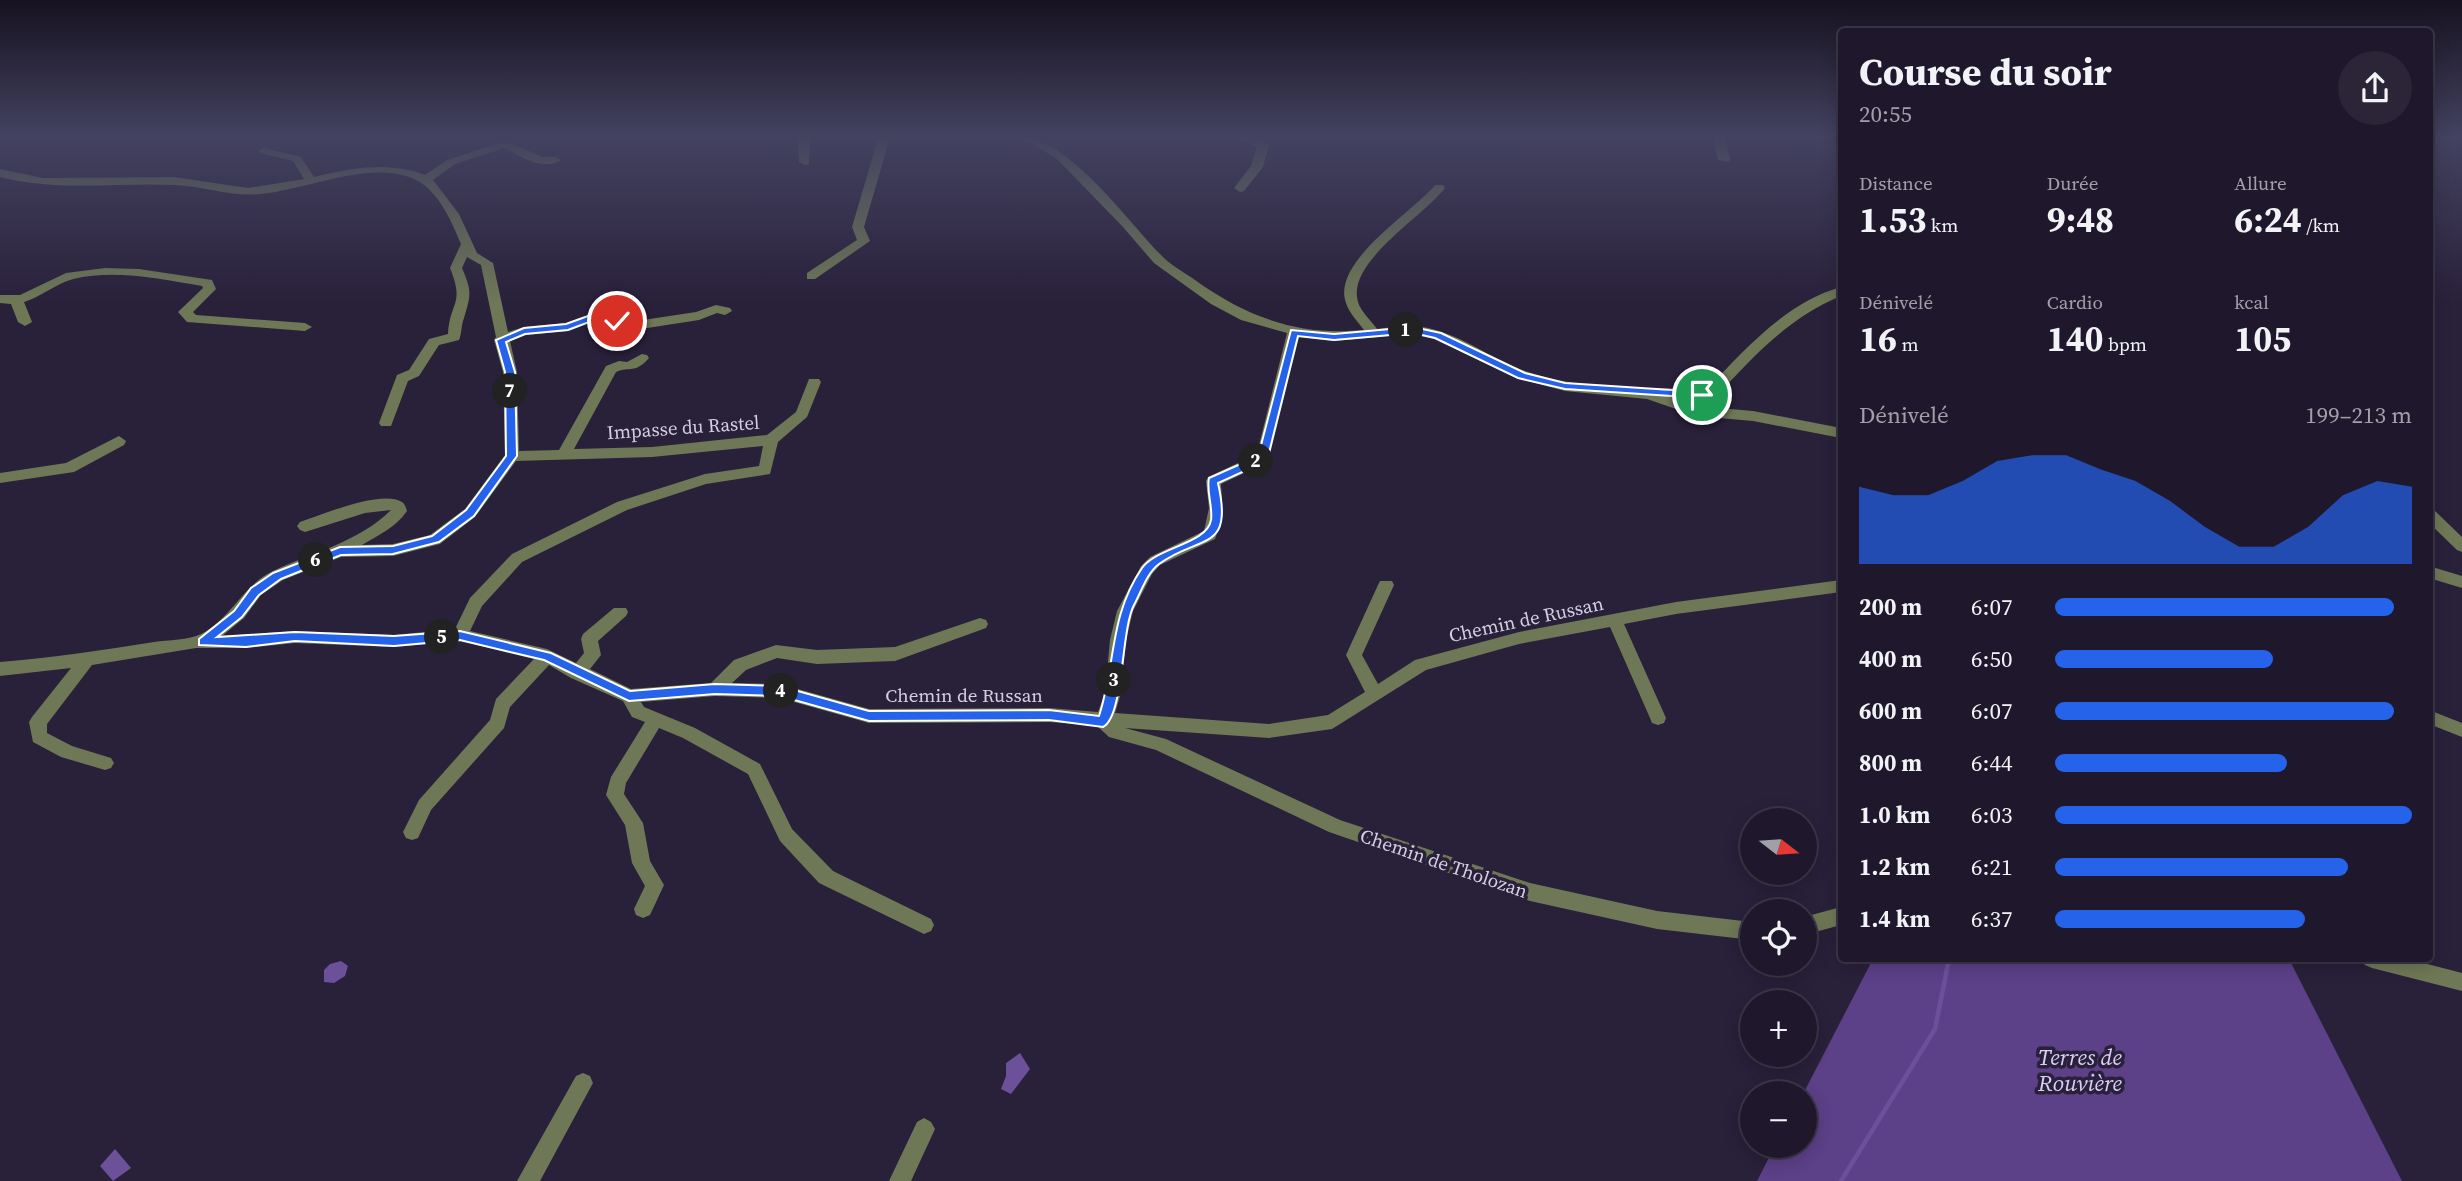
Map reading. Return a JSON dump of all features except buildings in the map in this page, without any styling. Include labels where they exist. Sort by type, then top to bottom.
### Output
[{"type":"street","points":[[340,551],[393,550],[435,540],[470,513],[512,456],[510,372],[501,340],[487,263],[472,255],[465,233],[436,193]]},
{"type":"street","points":[[811,276],[864,241],[858,228],[868,193]]},
{"type":"street","points":[[1096,193],[1173,272],[1236,313],[1294,332],[1334,337],[1402,329],[1438,335],[1522,375],[1565,386],[1648,394],[1712,393],[1751,349],[1800,314],[1838,293]]},
{"type":"street","points":[[1372,332],[1350,299],[1352,276],[1360,262],[1416,214],[1434,193]]},
{"type":"street","points":[[386,423],[402,378],[414,373],[434,342],[454,337],[454,323],[463,308],[467,291],[456,268],[468,243]]},
{"type":"street","points":[[0,299],[17,302],[70,276],[139,271],[207,283],[210,289],[185,312],[192,319],[305,327]]},
{"type":"street","points":[[17,302],[25,322]]},
{"type":"street","points":[[501,340],[524,331],[568,327],[588,319],[617,321],[628,327],[699,316],[716,309],[725,311]]},
{"type":"street","points":[[1103,722],[1113,693],[1118,640],[1125,611],[1146,570],[1155,561],[1210,535],[1216,522],[1217,501],[1213,481],[1256,461],[1265,450],[1294,332]]},
{"type":"street","name":"Impasse du Rastel","points":[[565,452],[611,369],[619,365],[629,367],[642,358]]},
{"type":"street","name":"Impasse du Rastel","points":[[512,456],[565,452],[652,452],[771,440],[802,414],[814,382]]},
{"type":"street","points":[[1648,394],[1696,411],[1753,416],[1838,432]]},
{"type":"street","points":[[460,635],[475,602],[517,558],[622,506],[705,479],[765,470],[771,440]]},
{"type":"street","points":[[0,478],[69,468],[119,441]]},
{"type":"street","points":[[203,642],[238,614],[255,592],[277,576],[340,551],[389,522],[400,511],[398,506],[379,505],[305,526]]},
{"type":"street","points":[[2433,518],[2462,546]]},
{"type":"street","points":[[2433,573],[2462,582]]},
{"type":"street","points":[[1375,694],[1354,655],[1386,585]]},
{"type":"street","name":"Chemin de Russan","points":[[1147,732],[1269,731],[1332,722],[1421,665],[1519,638],[1676,608],[1838,586]]},
{"type":"street","points":[[576,673],[593,655],[589,639],[620,612]]},
{"type":"street","points":[[1615,621],[1658,719]]},
{"type":"street","points":[[715,689],[740,665],[776,650],[817,657],[895,654],[980,624]]},
{"type":"street","name":"Chemin de Russan","points":[[0,669],[203,642],[246,642],[295,637],[394,641],[460,635],[547,656],[576,673],[629,696],[715,689],[780,691],[869,716],[1049,715],[1103,722]]},
{"type":"street","points":[[412,832],[425,804],[498,723],[502,704],[547,656]]},
{"type":"street","points":[[87,659],[38,722],[38,737],[67,752],[105,763]]},
{"type":"street","points":[[629,696],[638,712],[689,733],[754,769],[786,835],[826,877],[924,925]]},
{"type":"street","points":[[643,909],[654,885],[641,863],[634,823],[615,795],[617,782],[656,719]]},
{"type":"street","points":[[2433,719],[2462,730]]},
{"type":"street","name":"Chemin de Tholozan","points":[[1103,722],[1115,732],[1147,732],[1335,826],[1530,892],[1657,920],[1740,930]]},
{"type":"street","points":[[1817,922],[1838,917]]},
{"type":"street","points":[[2384,962],[2462,982]]},
{"type":"street","points":[[528,1181],[583,1083]]},
{"type":"street","points":[[900,1181],[924,1129]]},
{"type":"green space","name":"Terres de Rouvière","points":[[1871,962],[2291,962],[2402,1181],[1757,1181],[1769,1158],[1817,1158],[1817,1081],[1810,1081]]},
{"type":"shaded area","points":[[341,961],[348,966],[345,976],[334,983],[324,982],[324,970],[330,964]]},
{"type":"shaded area","points":[[1020,1053],[1030,1069],[1011,1094],[1001,1089],[1006,1076],[1006,1063]]},
{"type":"shaded area","points":[[115,1149],[131,1168],[113,1181],[100,1166]]},
{"type":"waterway","points":[[1841,1181],[1935,1029],[1948,962]]},
{"type":"route","points":[[617,321],[588,319],[568,327],[524,331],[501,340],[510,372],[512,456],[470,513],[435,540],[393,550],[340,551],[277,576],[255,592],[238,614],[203,642],[246,642],[295,637],[394,641],[460,635],[547,656],[576,673],[629,696],[715,689],[780,691],[869,716],[1049,715],[1103,722],[1113,693],[1118,640],[1125,611],[1146,570],[1155,561],[1184,550],[1210,535],[1216,522],[1217,501],[1213,481],[1256,461],[1265,450],[1294,332],[1334,337],[1413,330],[1438,335],[1513,372],[1565,386],[1648,394],[1702,395]]}]
